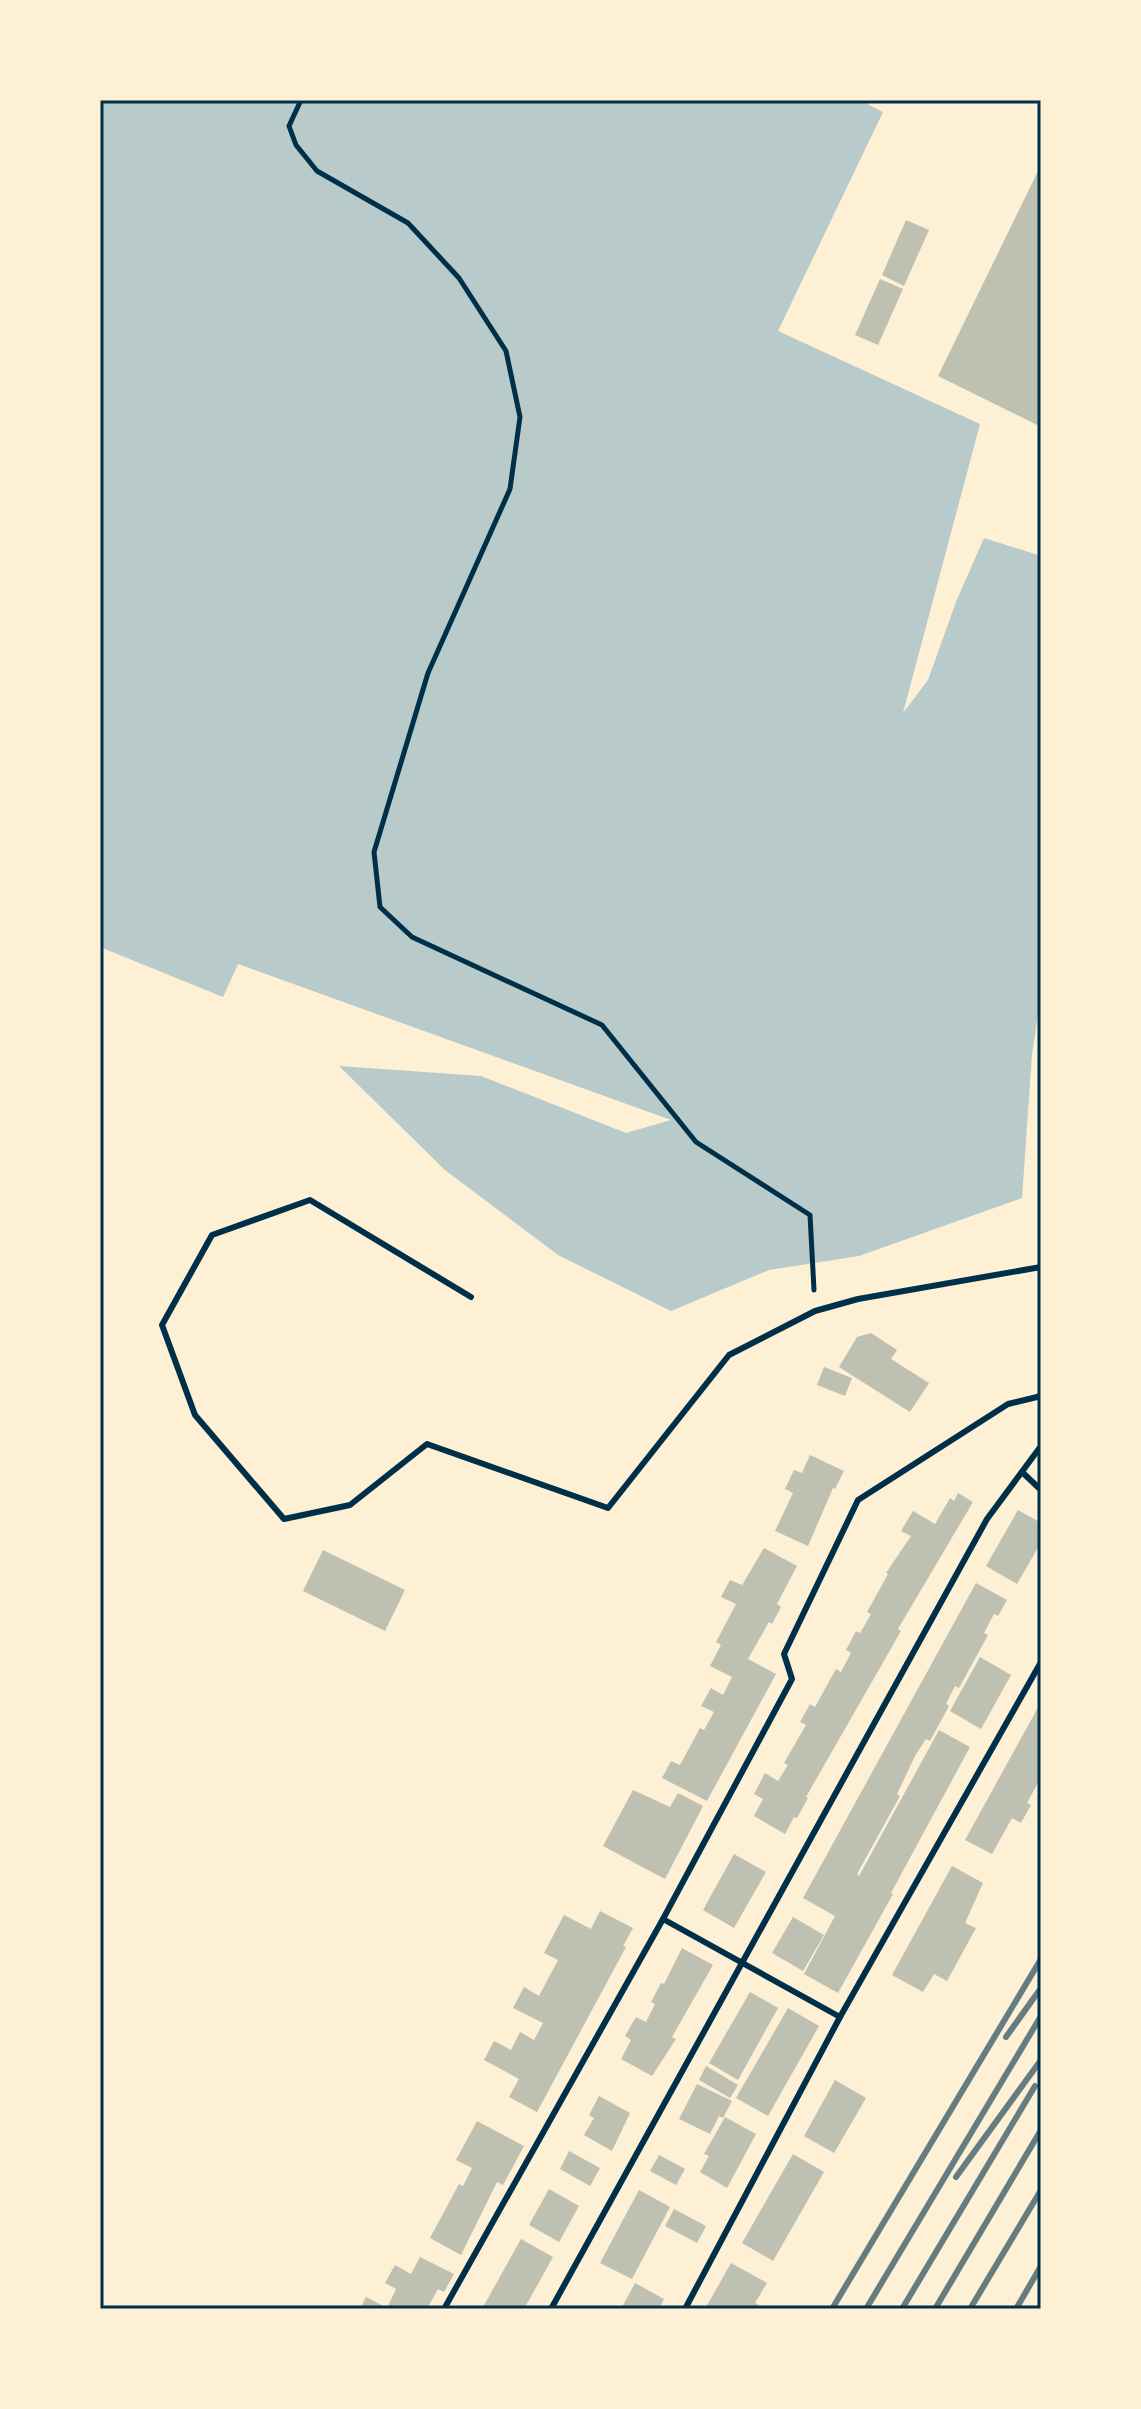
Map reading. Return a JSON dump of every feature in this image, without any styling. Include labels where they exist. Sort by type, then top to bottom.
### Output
[{"type":"lane","points":[[471,1297],[310,1200],[212,1235],[162,1325],[195,1415],[284,1519],[350,1505],[427,1444],[608,1508],[729,1355],[815,1311],[858,1299],[1041,1267]]},
{"type":"lane","points":[[444,2309],[663,1919],[792,1679],[784,1654],[858,1500],[1008,1404],[1041,1396]]},
{"type":"lane","points":[[551,2309],[987,1519],[1041,1446]]},
{"type":"lane","points":[[1022,1472],[1041,1490]]},
{"type":"lane","points":[[685,2309],[840,2017],[1041,1662]]},
{"type":"lane","points":[[663,1919],[840,2017]]},
{"type":"path","points":[[301,100],[289,126],[296,145],[317,171],[408,223],[459,278],[506,351],[520,417],[510,489],[428,673],[374,852],[380,907],[412,937],[602,1025],[696,1142],[810,1215],[815,1311]]},
{"type":"shaded area","points":[[100,100],[860,100],[883,112],[778,331],[980,424],[903,713],[928,680],[956,602],[984,538],[1041,556],[1041,993],[1032,1055],[1022,1198],[859,1256],[769,1270],[671,1311],[558,1255],[445,1170],[339,1066],[481,1076],[626,1133],[671,1120],[238,964],[223,997],[100,947]]},
{"type":"building","points":[[1041,165],[1041,427],[938,376]]},
{"type":"building","points":[[906,220],[929,230],[904,286],[882,275]]},
{"type":"building","points":[[880,279],[903,289],[878,345],[855,335]]},
{"type":"building","points":[[871,1333],[897,1350],[891,1359],[929,1383],[910,1412],[839,1367],[857,1337]]},
{"type":"building","points":[[824,1367],[852,1378],[845,1396],[817,1385]]},
{"type":"building","points":[[810,1455],[844,1471],[833,1488],[808,1546],[775,1531],[793,1493],[785,1489],[794,1470],[802,1473]]},
{"type":"building","points":[[958,1493],[973,1502],[898,1629],[901,1631],[797,1818],[794,1817],[785,1834],[754,1816],[763,1799],[754,1794],[765,1773],[778,1781],[788,1765],[784,1763],[806,1725],[800,1722],[810,1704],[815,1707],[836,1669],[841,1672],[851,1653],[846,1650],[856,1631],[860,1633],[871,1614],[867,1612],[886,1573],[911,1536],[901,1531],[913,1511],[935,1524],[950,1498],[954,1501]]},
{"type":"building","points":[[1018,1510],[1041,1523],[1041,1548],[1039,1546],[1017,1584],[986,1566]]},
{"type":"building","points":[[764,1548],[797,1566],[777,1604],[781,1607],[748,1659],[776,1674],[707,1801],[662,1778],[671,1761],[680,1765],[700,1728],[704,1730],[714,1712],[701,1706],[711,1688],[723,1695],[732,1677],[710,1666],[721,1645],[716,1642],[736,1604],[721,1597],[730,1580],[742,1585]]},
{"type":"building","points":[[323,1550],[405,1590],[385,1631],[303,1591]]},
{"type":"building","points":[[976,1583],[1007,1600],[998,1616],[994,1614],[984,1633],[988,1635],[959,1688],[955,1686],[946,1704],[949,1706],[930,1741],[926,1739],[915,1756],[897,1794],[900,1796],[857,1874],[859,1876],[939,1730],[970,1747],[838,1993],[804,1974],[835,1916],[803,1898]]},
{"type":"building","points":[[980,1657],[1011,1675],[981,1729],[950,1711]]},
{"type":"building","points":[[1041,1702],[1041,1777],[1027,1803],[1031,1805],[1021,1823],[1012,1818],[992,1854],[965,1840]]},
{"type":"building","points":[[633,1790],[670,1807],[678,1793],[703,1806],[665,1879],[603,1846]]},
{"type":"building","points":[[734,1854],[766,1872],[734,1928],[703,1910]]},
{"type":"building","points":[[952,1866],[983,1883],[965,1923],[976,1928],[947,1981],[934,1974],[923,1992],[892,1975]]},
{"type":"building","points":[[600,1911],[633,1928],[623,1946],[626,1947],[537,2112],[509,2097],[519,2079],[484,2060],[494,2041],[511,2050],[520,2032],[534,2040],[543,2023],[513,2008],[524,1987],[539,1996],[558,1960],[544,1953],[564,1915],[591,1929]]},
{"type":"building","points":[[793,1917],[824,1935],[803,1971],[772,1953]]},
{"type":"building","points":[[682,1948],[713,1965],[672,2037],[676,2039],[652,2076],[621,2059],[631,2040],[625,2036],[636,2017],[646,2022],[655,2004],[651,2002]]},
{"type":"building","points":[[750,1992],[778,2008],[738,2080],[709,2063]]},
{"type":"building","points":[[788,2008],[819,2026],[768,2116],[736,2098]]},
{"type":"building","points":[[706,2066],[738,2085],[730,2098],[699,2080]]},
{"type":"building","points":[[835,2080],[866,2098],[834,2153],[804,2136]]},
{"type":"building","points":[[697,2084],[732,2101],[723,2118],[719,2116],[710,2134],[679,2119]]},
{"type":"building","points":[[599,2096],[630,2113],[612,2151],[584,2135],[594,2118],[589,2115]]},
{"type":"building","points":[[725,2117],[756,2134],[727,2188],[700,2172],[709,2156],[704,2154]]},
{"type":"building","points":[[477,2121],[524,2146],[503,2185],[497,2182],[461,2255],[430,2238],[459,2184],[463,2186],[472,2168],[456,2160]]},
{"type":"building","points":[[569,2151],[600,2168],[590,2186],[560,2169]]},
{"type":"building","points":[[793,2154],[824,2172],[773,2261],[742,2243]]},
{"type":"building","points":[[659,2155],[685,2169],[676,2185],[650,2171]]},
{"type":"building","points":[[549,2189],[579,2206],[559,2242],[529,2225]]},
{"type":"building","points":[[639,2190],[670,2207],[632,2279],[600,2263]]},
{"type":"building","points":[[674,2209],[706,2226],[697,2243],[665,2226]]},
{"type":"building","points":[[521,2239],[553,2257],[524,2309],[482,2309]]},
{"type":"building","points":[[420,2257],[454,2274],[444,2292],[438,2289],[427,2309],[360,2309],[366,2297],[387,2308],[396,2289],[385,2283],[395,2265],[411,2274]]},
{"type":"building","points":[[731,2263],[767,2283],[755,2303],[759,2305],[757,2309],[705,2309]]},
{"type":"building","points":[[635,2283],[664,2299],[659,2309],[621,2309]]},
{"type":"railway","points":[[832,2309],[1041,1959]]},
{"type":"railway","points":[[1006,2037],[1041,1988]]},
{"type":"railway","points":[[866,2309],[1041,2016]]},
{"type":"railway","points":[[956,2177],[1041,2060]]},
{"type":"railway","points":[[902,2309],[1035,2086]]},
{"type":"railway","points":[[935,2309],[1041,2130]]},
{"type":"railway","points":[[970,2309],[1041,2190]]},
{"type":"railway","points":[[1016,2309],[1041,2266]]}]
